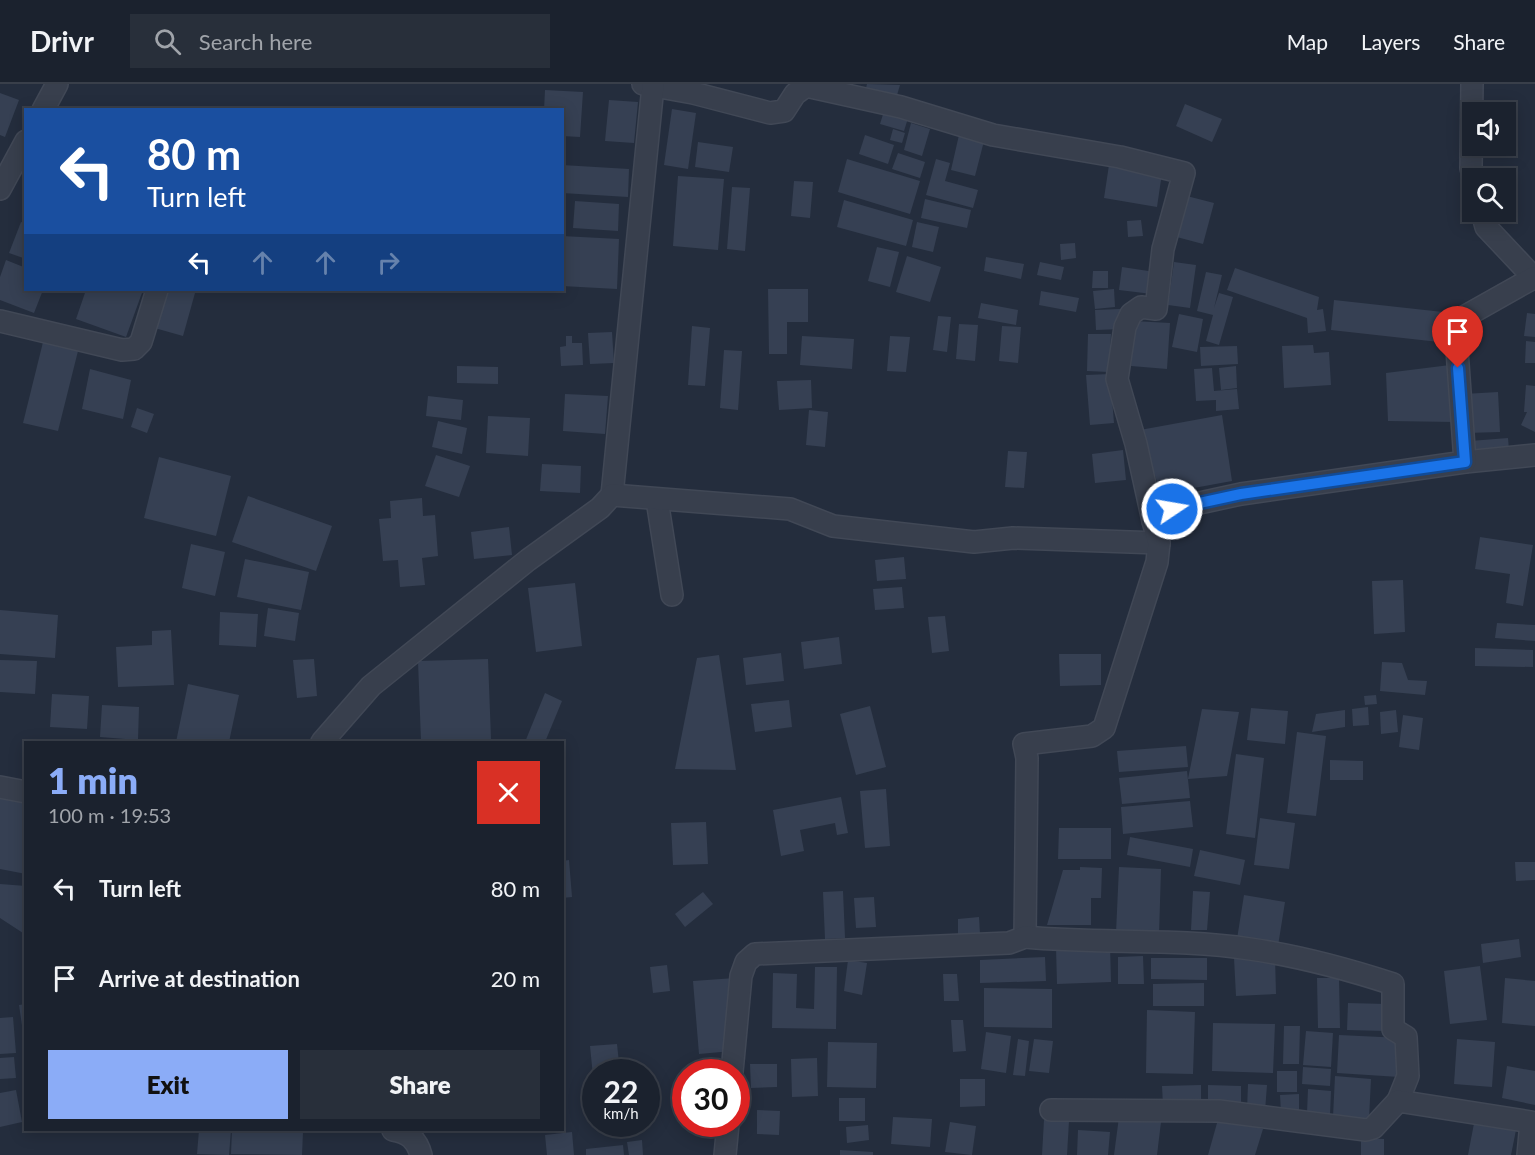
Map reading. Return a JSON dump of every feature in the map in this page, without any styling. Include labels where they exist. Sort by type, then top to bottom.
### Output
[{"type":"street","points":[[44,108],[57,84]]},
{"type":"street","points":[[1471,168],[1472,84]]},
{"type":"street","points":[[323,741],[371,686],[528,560],[600,508],[612,495],[648,85],[693,89],[770,113],[784,111],[795,94],[806,86],[901,107],[993,135],[1120,157],[1184,173],[1163,249],[1156,309],[1141,307],[1131,314],[1125,327],[1117,379],[1136,444],[1159,543],[1153,573],[1104,728],[1092,736],[1024,744],[1027,758],[1025,937]]},
{"type":"street","points":[[3,177],[24,144]]},
{"type":"street","points":[[1465,462],[1455,321],[1534,278],[1486,227],[1485,222]]},
{"type":"street","points":[[0,321],[122,350],[134,349],[141,342],[157,291]]},
{"type":"street","points":[[1153,521],[1172,509],[1241,494],[1465,462],[1535,455]]},
{"type":"street","points":[[612,495],[790,509],[833,526],[974,542],[1013,537],[1159,543]]},
{"type":"street","points":[[657,500],[672,596]]},
{"type":"street","points":[[0,787],[24,792]]},
{"type":"street","points":[[733,1059],[741,976],[746,962],[755,954],[1009,943],[1025,937],[1250,948],[1338,967],[1393,984],[1393,1029],[1406,1037],[1408,1076],[1398,1101],[1373,1128],[1366,1130],[1219,1111],[1051,1110]]},
{"type":"street","points":[[1398,1101],[1531,1122],[1528,1155]]},
{"type":"street","points":[[402,1131],[418,1144],[421,1155]]},
{"type":"street","points":[[725,1155],[727,1137]]},
{"type":"building","points":[[867,84],[900,85],[895,102],[865,92]]},
{"type":"building","points":[[545,90],[583,92],[580,137],[564,136],[564,108],[544,108]]},
{"type":"building","points":[[0,93],[19,100],[5,137],[0,135]]},
{"type":"building","points":[[609,100],[638,102],[634,143],[605,141]]},
{"type":"building","points":[[1185,104],[1222,119],[1212,142],[1176,126]]},
{"type":"building","points":[[885,108],[909,115],[904,131],[880,124]]},
{"type":"building","points":[[672,109],[696,113],[688,169],[664,165]]},
{"type":"building","points":[[911,123],[930,129],[922,156],[904,150]]},
{"type":"building","points":[[893,129],[905,133],[902,143],[890,140]]},
{"type":"building","points":[[865,135],[894,145],[888,164],[859,154]]},
{"type":"building","points":[[959,135],[984,141],[975,176],[951,170]]},
{"type":"building","points":[[698,142],[733,147],[729,172],[695,167]]},
{"type":"building","points":[[898,153],[925,162],[920,178],[892,169]]},
{"type":"building","points":[[847,159],[920,181],[910,214],[838,192]]},
{"type":"building","points":[[936,159],[950,163],[945,181],[978,190],[973,208],[926,195]]},
{"type":"building","points":[[564,165],[629,169],[628,197],[564,193]]},
{"type":"building","points":[[1109,165],[1162,173],[1157,207],[1104,198]]},
{"type":"building","points":[[678,176],[724,179],[718,250],[673,246]]},
{"type":"building","points":[[794,181],[813,182],[810,218],[791,216]]},
{"type":"building","points":[[732,187],[750,188],[745,251],[727,249]]},
{"type":"building","points":[[1183,195],[1214,203],[1203,244],[1173,236]]},
{"type":"building","points":[[925,199],[971,210],[967,228],[921,218]]},
{"type":"building","points":[[844,200],[913,220],[906,246],[837,227]]},
{"type":"building","points":[[575,201],[619,204],[618,231],[573,228]]},
{"type":"building","points":[[1141,220],[1143,236],[1128,237],[1127,221]]},
{"type":"building","points":[[21,222],[24,223],[24,258],[9,253]]},
{"type":"building","points":[[917,222],[939,227],[933,252],[912,247]]},
{"type":"building","points":[[564,236],[619,239],[617,289],[564,286]]},
{"type":"building","points":[[1075,243],[1076,258],[1061,260],[1060,244]]},
{"type":"building","points":[[877,247],[899,252],[890,287],[868,281]]},
{"type":"building","points":[[907,256],[941,267],[930,302],[896,292]]},
{"type":"building","points":[[986,257],[1024,264],[1021,279],[984,271]]},
{"type":"building","points":[[6,260],[24,267],[24,291],[43,291],[34,313],[0,300],[0,277]]},
{"type":"building","points":[[1040,262],[1064,267],[1061,280],[1037,275]]},
{"type":"building","points":[[1174,262],[1196,265],[1190,308],[1168,305]]},
{"type":"building","points":[[1122,267],[1155,272],[1152,294],[1119,290]]},
{"type":"building","points":[[1235,268],[1319,297],[1317,310],[1323,309],[1326,331],[1308,333],[1307,318],[1227,290]]},
{"type":"building","points":[[1093,271],[1108,271],[1108,288],[1092,288]]},
{"type":"building","points":[[1206,272],[1222,275],[1214,308],[1219,293],[1233,297],[1219,345],[1206,341],[1213,315],[1197,311]]},
{"type":"building","points":[[768,289],[808,289],[808,322],[787,322],[787,354],[769,354]]},
{"type":"building","points":[[1114,289],[1115,307],[1095,309],[1093,291]]},
{"type":"building","points":[[86,291],[143,291],[126,337],[76,319]]},
{"type":"building","points":[[162,291],[195,293],[183,336],[151,327]]},
{"type":"building","points":[[1041,291],[1079,298],[1076,312],[1039,305]]},
{"type":"building","points":[[1334,300],[1443,312],[1439,342],[1331,330]]},
{"type":"building","points":[[981,303],[1018,310],[1016,325],[978,318]]},
{"type":"building","points":[[1120,309],[1121,329],[1096,330],[1095,310]]},
{"type":"building","points":[[1527,313],[1535,314],[1535,337],[1524,336]]},
{"type":"building","points":[[1179,314],[1203,319],[1197,352],[1172,347]]},
{"type":"building","points":[[938,316],[951,317],[947,352],[933,350]]},
{"type":"building","points":[[1133,321],[1170,323],[1167,369],[1131,366]]},
{"type":"building","points":[[959,324],[978,325],[975,361],[956,359]]},
{"type":"building","points":[[692,326],[710,328],[705,386],[688,385]]},
{"type":"building","points":[[1002,326],[1021,327],[1018,363],[999,361]]},
{"type":"building","points":[[612,332],[614,363],[590,364],[588,333]]},
{"type":"building","points":[[45,334],[80,343],[58,431],[23,423]]},
{"type":"building","points":[[1088,334],[1111,334],[1109,372],[1087,371]]},
{"type":"building","points":[[566,336],[572,336],[572,343],[582,343],[583,365],[561,366],[560,347],[566,346]]},
{"type":"building","points":[[802,336],[854,339],[852,369],[800,365]]},
{"type":"building","points":[[890,336],[910,337],[906,372],[887,371]]},
{"type":"building","points":[[1526,341],[1535,342],[1535,363],[1525,363]]},
{"type":"building","points":[[1313,345],[1314,353],[1329,352],[1331,385],[1284,388],[1282,346]]},
{"type":"building","points":[[1237,346],[1238,364],[1201,366],[1200,347]]},
{"type":"building","points":[[724,350],[742,351],[738,410],[720,408]]},
{"type":"building","points":[[1450,365],[1455,422],[1388,421],[1386,373]]},
{"type":"building","points":[[457,366],[498,367],[498,384],[457,383]]},
{"type":"building","points":[[1236,366],[1237,388],[1221,390],[1219,368]]},
{"type":"building","points":[[1212,368],[1214,391],[1237,389],[1239,409],[1216,411],[1216,400],[1196,401],[1194,369]]},
{"type":"building","points":[[90,369],[131,380],[123,419],[82,409]]},
{"type":"building","points":[[1110,374],[1114,423],[1090,425],[1086,375]]},
{"type":"building","points":[[811,380],[812,408],[779,410],[777,381]]},
{"type":"building","points":[[1526,385],[1535,386],[1535,432],[1521,425],[1527,412],[1524,412]]},
{"type":"building","points":[[1498,392],[1500,432],[1466,433],[1464,394]]},
{"type":"building","points":[[565,394],[608,396],[605,434],[563,431]]},
{"type":"building","points":[[428,396],[463,400],[461,420],[426,416]]},
{"type":"building","points":[[137,408],[154,414],[147,433],[131,427]]},
{"type":"building","points":[[809,410],[828,412],[825,447],[806,445]]},
{"type":"building","points":[[1222,415],[1232,481],[1161,494],[1140,430]]},
{"type":"building","points":[[488,416],[530,418],[528,456],[486,453]]},
{"type":"building","points":[[438,421],[467,428],[462,454],[432,447]]},
{"type":"building","points":[[1508,438],[1509,450],[1471,454],[1470,441]]},
{"type":"building","points":[[1123,450],[1126,480],[1095,483],[1092,454]]},
{"type":"building","points":[[1008,451],[1027,452],[1024,488],[1005,487]]},
{"type":"building","points":[[436,455],[470,466],[459,497],[425,486]]},
{"type":"building","points":[[159,457],[231,476],[216,536],[144,518]]},
{"type":"building","points":[[542,464],[581,466],[580,493],[540,491]]},
{"type":"building","points":[[248,496],[332,526],[316,571],[232,542]]},
{"type":"building","points":[[422,498],[423,516],[435,515],[438,556],[422,558],[425,585],[400,587],[398,560],[383,561],[379,519],[391,518],[390,501]]},
{"type":"building","points":[[509,527],[512,555],[474,559],[471,532]]},
{"type":"building","points":[[1480,537],[1533,545],[1523,606],[1506,603],[1510,574],[1475,569]]},
{"type":"building","points":[[191,544],[225,552],[215,596],[182,588]]},
{"type":"building","points":[[904,557],[906,579],[877,581],[875,560]]},
{"type":"building","points":[[245,559],[309,572],[301,610],[237,597]]},
{"type":"building","points":[[1403,580],[1405,632],[1374,634],[1372,581]]},
{"type":"building","points":[[575,583],[582,646],[536,652],[528,588]]},
{"type":"building","points":[[902,587],[904,608],[875,610],[873,589]]},
{"type":"building","points":[[268,608],[299,613],[295,641],[264,636]]},
{"type":"building","points":[[0,610],[58,615],[55,658],[0,654]]},
{"type":"building","points":[[220,612],[258,614],[256,647],[219,645]]},
{"type":"building","points":[[945,616],[949,651],[932,653],[928,617]]},
{"type":"building","points":[[1497,623],[1535,625],[1535,641],[1495,638]]},
{"type":"building","points":[[171,630],[174,685],[118,687],[116,647],[152,645],[152,631]]},
{"type":"building","points":[[839,637],[842,664],[804,669],[801,642]]},
{"type":"building","points":[[1475,648],[1533,650],[1533,667],[1475,666]]},
{"type":"building","points":[[781,653],[784,681],[746,685],[743,658]]},
{"type":"building","points":[[1059,654],[1101,654],[1101,685],[1060,686]]},
{"type":"building","points":[[719,655],[736,770],[675,769],[697,658]]},
{"type":"building","points":[[314,659],[317,696],[297,698],[293,660]]},
{"type":"building","points":[[488,659],[491,739],[421,741],[418,661]]},
{"type":"building","points":[[0,660],[37,661],[35,694],[0,692]]},
{"type":"building","points":[[1382,662],[1402,663],[1408,680],[1427,681],[1425,695],[1380,691]]},
{"type":"building","points":[[188,684],[239,695],[229,741],[176,741]]},
{"type":"building","points":[[545,693],[562,701],[545,741],[525,741]]},
{"type":"building","points":[[52,694],[89,696],[87,729],[50,727]]},
{"type":"building","points":[[1376,695],[1377,704],[1365,705],[1364,696]]},
{"type":"building","points":[[789,700],[792,727],[755,732],[751,704]]},
{"type":"building","points":[[102,705],[139,707],[138,740],[100,737]]},
{"type":"building","points":[[870,706],[886,767],[856,775],[840,714]]},
{"type":"building","points":[[1368,707],[1369,725],[1353,726],[1352,709]]},
{"type":"building","points":[[1251,708],[1288,711],[1285,744],[1247,740]]},
{"type":"building","points":[[1202,709],[1239,712],[1227,776],[1188,779]]},
{"type":"building","points":[[1345,710],[1345,727],[1312,732],[1316,714]]},
{"type":"building","points":[[1396,710],[1398,732],[1381,734],[1380,712]]},
{"type":"building","points":[[1403,715],[1423,718],[1419,750],[1399,747]]},
{"type":"building","points":[[1297,732],[1326,736],[1316,816],[1287,813]]},
{"type":"building","points":[[1186,746],[1188,767],[1119,772],[1117,751]]},
{"type":"building","points":[[1236,754],[1264,758],[1255,838],[1226,834]]},
{"type":"building","points":[[1330,760],[1363,761],[1363,780],[1330,780]]},
{"type":"building","points":[[1187,771],[1190,798],[1122,804],[1119,778]]},
{"type":"building","points":[[886,789],[890,846],[865,848],[860,791]]},
{"type":"building","points":[[0,797],[24,802],[24,874],[0,869]]},
{"type":"building","points":[[841,797],[848,833],[837,835],[835,823],[800,830],[804,851],[781,856],[773,810]]},
{"type":"building","points":[[1190,801],[1193,827],[1123,834],[1121,807]]},
{"type":"building","points":[[1260,818],[1295,823],[1289,869],[1254,865]]},
{"type":"building","points":[[706,822],[708,864],[673,865],[671,823]]},
{"type":"building","points":[[1059,828],[1111,828],[1111,859],[1058,859]]},
{"type":"building","points":[[1130,837],[1193,849],[1190,867],[1127,855]]},
{"type":"building","points":[[1200,850],[1245,860],[1240,885],[1194,876]]},
{"type":"building","points":[[569,860],[572,897],[564,898],[564,861]]},
{"type":"building","points":[[1515,862],[1535,862],[1535,880],[1516,881]]},
{"type":"building","points":[[1080,867],[1102,868],[1101,898],[1091,898],[1091,925],[1047,925],[1063,870],[1080,870]]},
{"type":"building","points":[[1119,867],[1161,869],[1159,935],[1116,933]]},
{"type":"building","points":[[0,884],[24,886],[24,934],[0,918]]},
{"type":"building","points":[[843,891],[845,938],[825,939],[823,892]]},
{"type":"building","points":[[1193,891],[1210,892],[1207,930],[1191,930]]},
{"type":"building","points":[[703,892],[713,904],[685,927],[675,914]]},
{"type":"building","points":[[1244,895],[1285,902],[1278,946],[1237,939]]},
{"type":"building","points":[[874,897],[876,927],[856,928],[854,898]]},
{"type":"building","points":[[979,917],[980,934],[958,935],[958,919]]},
{"type":"building","points":[[1519,939],[1521,957],[1483,963],[1481,944]]},
{"type":"building","points":[[1110,945],[1111,982],[1057,984],[1056,947]]},
{"type":"building","points":[[1143,956],[1144,984],[1118,984],[1118,957]]},
{"type":"building","points":[[1045,957],[1046,981],[980,983],[980,960]]},
{"type":"building","points":[[1275,957],[1276,994],[1236,996],[1234,958]]},
{"type":"building","points":[[1151,958],[1207,958],[1207,980],[1151,979]]},
{"type":"building","points":[[848,960],[867,963],[862,995],[844,991]]},
{"type":"building","points":[[667,965],[670,991],[653,993],[650,967]]},
{"type":"building","points":[[1480,966],[1487,1020],[1450,1024],[1444,971]]},
{"type":"building","points":[[815,967],[837,967],[836,1029],[772,1028],[773,973],[797,974],[796,1008],[814,1009]]},
{"type":"building","points":[[943,974],[957,974],[959,1001],[944,1001]]},
{"type":"building","points":[[735,978],[732,1051],[699,1054],[693,981]]},
{"type":"building","points":[[1317,978],[1339,978],[1340,1028],[1318,1028]]},
{"type":"building","points":[[1505,978],[1535,981],[1535,1026],[1502,1023]]},
{"type":"building","points":[[1204,983],[1204,1006],[1153,1006],[1153,984]]},
{"type":"building","points":[[984,988],[1052,989],[1052,1028],[984,1027]]},
{"type":"building","points":[[1348,1003],[1386,1004],[1386,1031],[1347,1030]]},
{"type":"building","points":[[24,1004],[24,1039],[19,1005]]},
{"type":"building","points":[[1147,1010],[1195,1012],[1193,1074],[1146,1073]]},
{"type":"building","points":[[13,1017],[16,1053],[0,1054],[0,1018]]},
{"type":"building","points":[[951,1020],[963,1020],[966,1051],[953,1052]]},
{"type":"building","points":[[1213,1023],[1275,1024],[1273,1073],[1212,1071]]},
{"type":"building","points":[[1284,1026],[1300,1026],[1299,1064],[1283,1064]]},
{"type":"building","points":[[1306,1031],[1333,1033],[1331,1067],[1303,1065]]},
{"type":"building","points":[[986,1032],[1011,1036],[1006,1073],[981,1069]]},
{"type":"building","points":[[1339,1035],[1402,1038],[1399,1077],[1337,1073]]},
{"type":"building","points":[[1018,1039],[1029,1041],[1025,1076],[1013,1075]]},
{"type":"building","points":[[1034,1039],[1053,1041],[1049,1073],[1029,1071]]},
{"type":"building","points":[[1457,1039],[1495,1042],[1492,1087],[1454,1084]]},
{"type":"building","points":[[828,1042],[877,1043],[876,1088],[827,1087]]},
{"type":"building","points":[[617,1044],[619,1059],[591,1059],[590,1046]]},
{"type":"building","points":[[14,1057],[16,1078],[0,1079],[0,1058]]},
{"type":"building","points":[[817,1058],[818,1096],[792,1097],[791,1059]]},
{"type":"building","points":[[750,1064],[777,1064],[777,1087],[751,1088]]},
{"type":"building","points":[[1507,1066],[1535,1071],[1535,1105],[1502,1098]]},
{"type":"building","points":[[1303,1067],[1331,1069],[1330,1086],[1302,1084]]},
{"type":"building","points":[[1277,1071],[1297,1071],[1297,1092],[1277,1092]]},
{"type":"building","points":[[1335,1076],[1371,1079],[1369,1119],[1333,1117]]},
{"type":"building","points":[[960,1079],[985,1079],[985,1106],[960,1107]]},
{"type":"building","points":[[1248,1084],[1267,1085],[1265,1111],[1247,1110]]},
{"type":"building","points":[[1201,1085],[1201,1104],[1163,1105],[1162,1086]]},
{"type":"building","points":[[1208,1085],[1241,1086],[1241,1106],[1208,1105]]},
{"type":"building","points":[[1308,1089],[1331,1091],[1330,1115],[1307,1113]]},
{"type":"building","points":[[16,1090],[22,1122],[0,1127],[0,1093]]},
{"type":"building","points":[[1299,1094],[1299,1112],[1281,1112],[1280,1095]]},
{"type":"building","points":[[839,1098],[865,1098],[865,1121],[839,1121]]},
{"type":"building","points":[[757,1110],[780,1111],[779,1135],[757,1134]]},
{"type":"building","points":[[1219,1116],[1263,1129],[1255,1155],[1208,1155]]},
{"type":"building","points":[[893,1117],[932,1119],[930,1147],[891,1144]]},
{"type":"building","points":[[1119,1117],[1161,1122],[1157,1155],[1114,1155]]},
{"type":"building","points":[[1475,1118],[1517,1125],[1511,1155],[1468,1155]]},
{"type":"building","points":[[1044,1120],[1069,1121],[1067,1155],[1042,1155]]},
{"type":"building","points":[[950,1122],[976,1126],[972,1155],[945,1152]]},
{"type":"building","points":[[868,1125],[869,1140],[847,1143],[846,1127]]},
{"type":"building","points":[[1078,1130],[1110,1132],[1108,1155],[1077,1155]]},
{"type":"building","points":[[199,1131],[231,1131],[229,1155],[197,1154]]},
{"type":"building","points":[[232,1131],[303,1132],[302,1155],[231,1154]]},
{"type":"building","points":[[572,1132],[574,1155],[547,1155],[545,1135]]},
{"type":"building","points":[[1361,1138],[1384,1139],[1384,1155],[1361,1155]]},
{"type":"building","points":[[642,1140],[643,1155],[629,1155],[627,1142]]},
{"type":"building","points":[[623,1145],[624,1155],[586,1155],[586,1149]]},
{"type":"building","points":[[840,1150],[873,1152],[873,1155],[840,1155]]},
{"type":"route","points":[[1172,509],[1241,494],[1465,462],[1458,368]]}]
